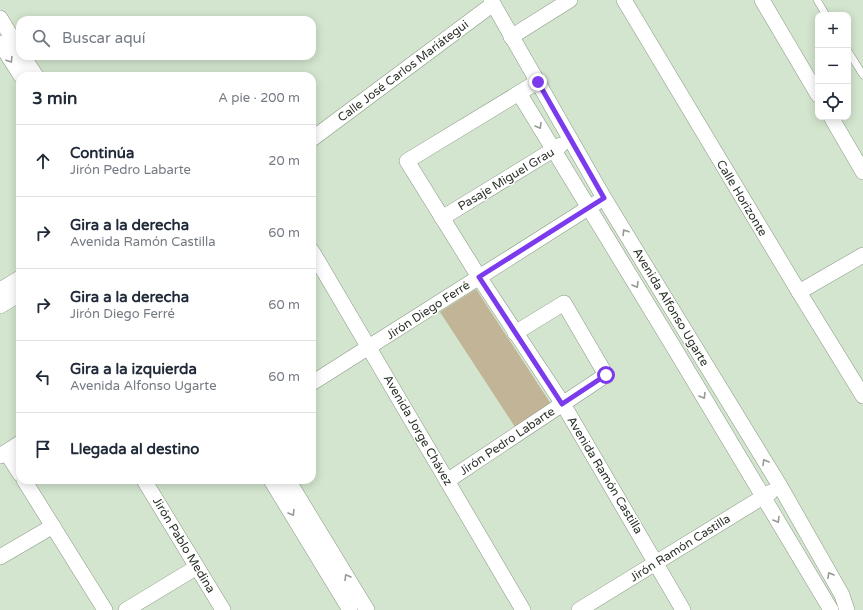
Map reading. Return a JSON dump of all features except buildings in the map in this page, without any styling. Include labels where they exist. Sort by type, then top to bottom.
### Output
[{"type":"street","points":[[511,37],[570,0]]},
{"type":"street","name":"Calle Horizonte","points":[[624,0],[798,292],[863,396]]},
{"type":"street","points":[[762,0],[815,90]]},
{"type":"street","name":"Avenida Alfonso Ugarte","points":[[492,2],[569,140],[780,486],[842,595],[847,610]]},
{"type":"street","name":"Calle José Carlos Mariátegui","points":[[316,135],[492,2]]},
{"type":"street","points":[[0,18],[16,44]]},
{"type":"street","points":[[0,43],[18,72]]},
{"type":"street","points":[[26,60],[33,72]]},
{"type":"street","points":[[518,93],[538,82]]},
{"type":"street","name":"Avenida Alfonso Ugarte","points":[[518,93],[763,496],[825,608]]},
{"type":"street","name":"Avenida Ramón Castilla","points":[[518,93],[407,161],[479,277],[562,404],[683,610]]},
{"type":"street","points":[[833,120],[863,172]]},
{"type":"street","name":"Pasaje Miguel Grau","points":[[442,218],[569,140]]},
{"type":"street","name":"Jirón Diego Ferré","points":[[316,380],[604,198]]},
{"type":"street","points":[[798,292],[863,255]]},
{"type":"street","name":"Avenida Jorge Chávez","points":[[316,258],[523,610]]},
{"type":"street","points":[[6,293],[16,282]]},
{"type":"street","name":"Jirón Pedro Labarte","points":[[447,481],[606,375],[564,304],[516,333]]},
{"type":"street","points":[[16,446],[3,454],[16,469]]},
{"type":"street","points":[[27,484],[105,610]]},
{"type":"street","name":"Jirón Pablo Medina","points":[[146,484],[223,610]]},
{"type":"street","points":[[274,484],[350,610]]},
{"type":"street","points":[[290,484],[367,610]]},
{"type":"street","name":"Jirón Ramón Castilla","points":[[579,610],[780,486]]},
{"type":"street","points":[[0,557],[53,526]]},
{"type":"street","points":[[126,610],[197,567]]},
{"type":"street","points":[[825,608],[842,595]]},
{"type":"lane","points":[[817,0],[824,12]]},
{"type":"lane","points":[[851,56],[863,75]]},
{"type":"shaded area","points":[[476,289],[551,404],[515,427],[440,312]]},
{"type":"route","points":[[538,82],[569,140],[604,198],[479,277],[562,404],[606,375]]}]
